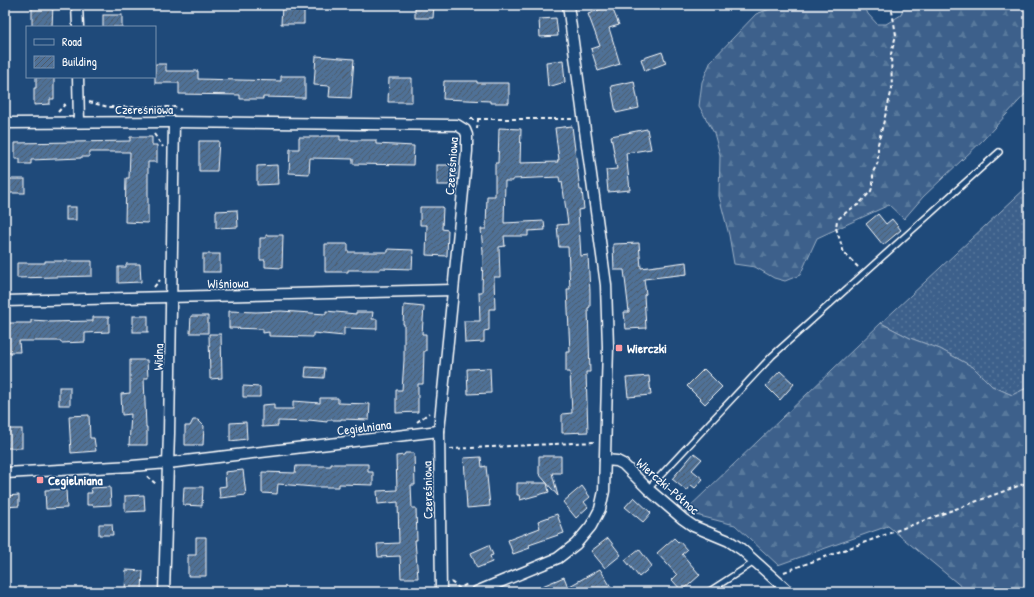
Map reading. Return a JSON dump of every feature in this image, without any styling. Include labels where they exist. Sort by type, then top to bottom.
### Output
[{"type":"street","points":[[77,5],[78,26]]},
{"type":"street","points":[[476,592],[558,558],[576,544],[591,526],[600,509],[604,491],[608,347],[606,286],[568,5]]},
{"type":"street","points":[[78,78],[79,122]]},
{"type":"street","name":"Czereśniowa","points":[[5,123],[174,122],[457,125],[465,130],[467,135],[467,151],[438,431],[442,592]]},
{"type":"street","name":"Widna","points":[[164,592],[172,297],[174,122]]},
{"type":"street","name":"Wiśniowa","points":[[5,302],[452,290]]},
{"type":"street","name":"Cegielniana","points":[[5,473],[168,463],[438,431]]},
{"type":"street","name":"Wierczki-Północ","points":[[605,460],[617,461],[623,464],[648,489],[683,519],[693,526],[729,541],[741,549],[789,592]]},
{"type":"lane","points":[[648,489],[772,356],[999,152]]},
{"type":"lane","points":[[708,592],[756,561]]},
{"type":"path","points":[[864,274],[844,252],[836,228],[837,220],[858,205],[871,191],[873,185],[873,172],[878,162],[878,144],[892,89],[891,54],[896,35],[891,5]]},
{"type":"path","points":[[56,115],[68,101]]},
{"type":"path","points":[[87,101],[108,107],[175,107]]},
{"type":"path","points":[[466,119],[583,118]]},
{"type":"path","points":[[151,129],[163,147],[163,152]]},
{"type":"path","points":[[152,288],[163,278]]},
{"type":"path","points":[[446,449],[597,442]]},
{"type":"path","points":[[772,577],[1029,482]]},
{"type":"path","points":[[448,581],[459,588]]},
{"type":"green space","points":[[781,5],[864,5],[868,14],[877,24],[886,24],[901,15],[904,5],[1029,5],[1029,90],[983,140],[923,197],[904,219],[889,205],[817,238],[800,275],[785,281],[774,278],[755,267],[734,264],[729,235],[719,196],[720,155],[714,133],[699,106],[702,82],[711,61],[756,14]]},
{"type":"green space","points":[[1029,185],[1029,387],[1012,395],[992,386],[973,367],[940,349],[910,338],[881,323]]},
{"type":"green space","points":[[881,323],[910,338],[940,349],[973,367],[992,386],[1012,395],[1029,387],[1029,592],[968,592],[888,526],[778,565],[735,525],[684,512]]},
{"type":"building","points":[[32,5],[53,5],[52,26],[32,26]]},
{"type":"building","points":[[282,5],[304,5],[304,24],[281,24]]},
{"type":"building","points":[[415,5],[434,5],[433,18],[415,18]]},
{"type":"building","points":[[611,5],[619,25],[609,28],[620,64],[598,71],[591,49],[600,46],[588,14]]},
{"type":"building","points":[[103,15],[122,15],[122,26],[103,26]]},
{"type":"building","points":[[556,18],[558,36],[540,37],[539,19]]},
{"type":"building","points":[[662,52],[666,63],[645,71],[641,59]]},
{"type":"building","points":[[316,56],[354,59],[351,98],[329,97],[330,86],[314,85]]},
{"type":"building","points":[[563,60],[565,82],[548,87],[546,62]]},
{"type":"building","points":[[156,64],[166,64],[166,71],[198,71],[198,79],[281,81],[281,76],[305,76],[305,98],[263,97],[263,99],[240,99],[240,95],[179,94],[179,83],[155,83]]},
{"type":"building","points":[[36,78],[54,78],[54,99],[50,99],[50,104],[34,105],[34,88],[36,88]]},
{"type":"building","points":[[389,78],[412,78],[412,102],[388,102]]},
{"type":"building","points":[[444,81],[509,83],[509,103],[443,99]]},
{"type":"building","points":[[634,81],[639,108],[616,113],[611,86]]},
{"type":"building","points":[[572,126],[580,190],[582,190],[584,209],[578,210],[581,256],[588,255],[590,292],[590,307],[588,308],[590,372],[586,372],[588,432],[562,433],[562,414],[572,413],[570,372],[566,372],[566,352],[570,352],[567,289],[570,289],[568,247],[559,247],[557,225],[568,224],[562,182],[560,183],[559,177],[513,179],[513,181],[505,181],[504,223],[544,221],[545,230],[528,231],[528,236],[504,236],[505,246],[499,247],[500,277],[494,277],[495,309],[489,309],[489,330],[484,331],[484,342],[465,343],[464,321],[480,321],[479,292],[482,292],[483,251],[481,229],[486,229],[487,196],[495,196],[495,163],[498,163],[499,128],[521,129],[520,163],[558,162],[555,128]]},
{"type":"building","points":[[647,129],[651,149],[626,153],[630,190],[608,192],[606,170],[617,169],[611,136]]},
{"type":"building","points":[[340,136],[340,140],[376,140],[376,144],[414,146],[413,165],[353,164],[353,159],[310,158],[309,174],[289,173],[290,149],[299,149],[299,137]]},
{"type":"building","points":[[130,137],[152,137],[152,145],[157,145],[157,162],[148,162],[148,223],[125,222],[126,178],[129,178],[130,152],[89,152],[89,157],[31,160],[31,164],[20,164],[20,159],[15,159],[15,143],[130,141]]},
{"type":"building","points":[[199,141],[219,141],[217,171],[199,171]]},
{"type":"building","points":[[277,165],[278,184],[257,185],[257,166]]},
{"type":"building","points":[[437,165],[456,165],[456,185],[437,185]]},
{"type":"building","points":[[7,179],[25,179],[25,193],[7,193]]},
{"type":"building","points":[[66,207],[76,207],[76,220],[66,220]]},
{"type":"building","points":[[420,207],[443,207],[442,229],[448,230],[447,256],[426,255],[427,225],[420,225]]},
{"type":"building","points":[[237,210],[238,227],[216,228],[216,211]]},
{"type":"building","points":[[878,214],[886,224],[892,219],[901,230],[883,245],[866,224]]},
{"type":"building","points":[[266,235],[283,235],[282,268],[265,267],[265,260],[260,260],[260,238],[266,238]]},
{"type":"building","points":[[639,243],[641,268],[686,262],[687,274],[644,279],[646,294],[644,295],[646,328],[626,329],[624,312],[629,312],[624,270],[614,270],[613,244]]},
{"type":"building","points":[[325,244],[348,244],[348,252],[388,252],[388,249],[413,250],[412,269],[380,268],[380,270],[325,272]]},
{"type":"building","points":[[203,254],[220,254],[220,272],[203,272]]},
{"type":"building","points":[[45,261],[92,261],[92,276],[17,278],[17,263],[45,263]]},
{"type":"building","points":[[126,264],[140,264],[141,282],[118,283],[118,267],[126,267]]},
{"type":"building","points":[[404,305],[424,307],[422,334],[426,334],[426,351],[424,351],[423,384],[418,384],[418,412],[396,413],[396,390],[402,390],[404,360]]},
{"type":"building","points":[[229,311],[281,311],[326,314],[326,311],[356,314],[356,312],[373,312],[372,319],[377,319],[377,329],[344,328],[344,336],[313,333],[313,337],[269,336],[269,332],[263,333],[263,329],[229,328]]},
{"type":"building","points":[[133,316],[148,316],[148,332],[133,332]]},
{"type":"building","points":[[191,316],[208,316],[208,333],[190,333]]},
{"type":"building","points":[[93,317],[109,317],[109,332],[85,333],[85,342],[61,343],[61,341],[19,341],[20,352],[6,352],[5,323],[31,323],[31,320],[48,322],[93,321]]},
{"type":"building","points":[[209,334],[221,334],[222,378],[210,379]]},
{"type":"building","points":[[130,360],[147,360],[148,378],[144,378],[147,445],[129,445],[131,414],[122,415],[121,394],[130,393]]},
{"type":"building","points":[[306,367],[325,368],[324,378],[305,377]]},
{"type":"building","points":[[490,368],[491,393],[468,394],[467,369]]},
{"type":"building","points":[[704,369],[722,387],[705,404],[687,386]]},
{"type":"building","points":[[780,371],[794,384],[780,400],[766,386]]},
{"type":"building","points":[[649,376],[651,395],[628,397],[626,378]]},
{"type":"building","points":[[243,386],[260,387],[260,397],[243,397]]},
{"type":"building","points":[[59,387],[70,387],[70,405],[59,405]]},
{"type":"building","points":[[320,398],[338,398],[338,403],[370,404],[369,420],[341,419],[327,420],[327,422],[309,420],[308,422],[278,421],[278,426],[262,427],[262,405],[274,404],[274,409],[293,409],[293,401],[320,403]]},
{"type":"building","points":[[89,415],[90,438],[94,438],[96,451],[71,453],[69,416]]},
{"type":"building","points":[[193,420],[198,420],[204,426],[203,445],[185,445],[185,426],[190,426]]},
{"type":"building","points":[[246,422],[247,439],[230,441],[230,423]]},
{"type":"building","points":[[5,429],[22,429],[22,448],[5,448]]},
{"type":"building","points":[[405,453],[414,453],[415,485],[411,485],[412,508],[416,508],[417,540],[415,540],[418,578],[401,578],[400,556],[378,557],[377,544],[399,543],[398,502],[378,504],[377,491],[397,490],[396,456],[404,455]]},
{"type":"building","points":[[694,453],[702,459],[692,470],[703,479],[695,488],[691,485],[687,491],[672,479]]},
{"type":"building","points":[[539,456],[561,456],[561,473],[552,473],[558,496],[539,474]]},
{"type":"building","points":[[481,457],[482,467],[486,466],[490,506],[467,508],[464,458]]},
{"type":"building","points":[[331,464],[368,464],[368,472],[373,472],[373,485],[339,484],[339,487],[314,487],[278,484],[277,494],[262,493],[262,472],[295,473],[296,466],[331,466]]},
{"type":"building","points":[[243,470],[246,495],[220,498],[219,487],[226,486],[225,472]]},
{"type":"building","points":[[517,483],[547,483],[549,492],[520,500],[519,495],[517,495]]},
{"type":"building","points":[[582,486],[590,497],[584,502],[588,507],[576,518],[563,502]]},
{"type":"building","points":[[110,487],[111,505],[87,505],[87,493],[92,493],[91,488]]},
{"type":"building","points":[[184,487],[203,487],[202,506],[183,505]]},
{"type":"building","points":[[66,489],[67,508],[46,509],[45,490]]},
{"type":"building","points":[[19,495],[19,506],[5,507],[5,496]]},
{"type":"building","points":[[144,495],[145,511],[125,512],[125,496]]},
{"type":"building","points":[[634,497],[651,513],[643,522],[625,507]]},
{"type":"building","points":[[557,514],[564,533],[529,545],[530,548],[513,554],[508,540],[540,528],[538,521]]},
{"type":"building","points":[[99,524],[112,524],[113,535],[99,535]]},
{"type":"building","points":[[196,537],[206,537],[206,576],[188,576],[188,555],[196,555]]},
{"type":"building","points":[[608,538],[621,555],[605,568],[591,551]]},
{"type":"building","points":[[674,538],[687,550],[682,554],[700,575],[682,591],[672,580],[677,575],[657,553]]},
{"type":"building","points":[[489,545],[493,555],[490,556],[492,562],[477,568],[471,553]]},
{"type":"building","points":[[639,549],[652,566],[639,577],[625,560]]},
{"type":"building","points":[[600,569],[614,592],[528,592],[564,577],[568,587]]},
{"type":"building","points":[[126,570],[143,571],[142,591],[125,590]]},
{"type":"place","name":"Wierczki","points":[[619,348]]},
{"type":"place","name":"Cegielniana","points":[[40,480]]}]
